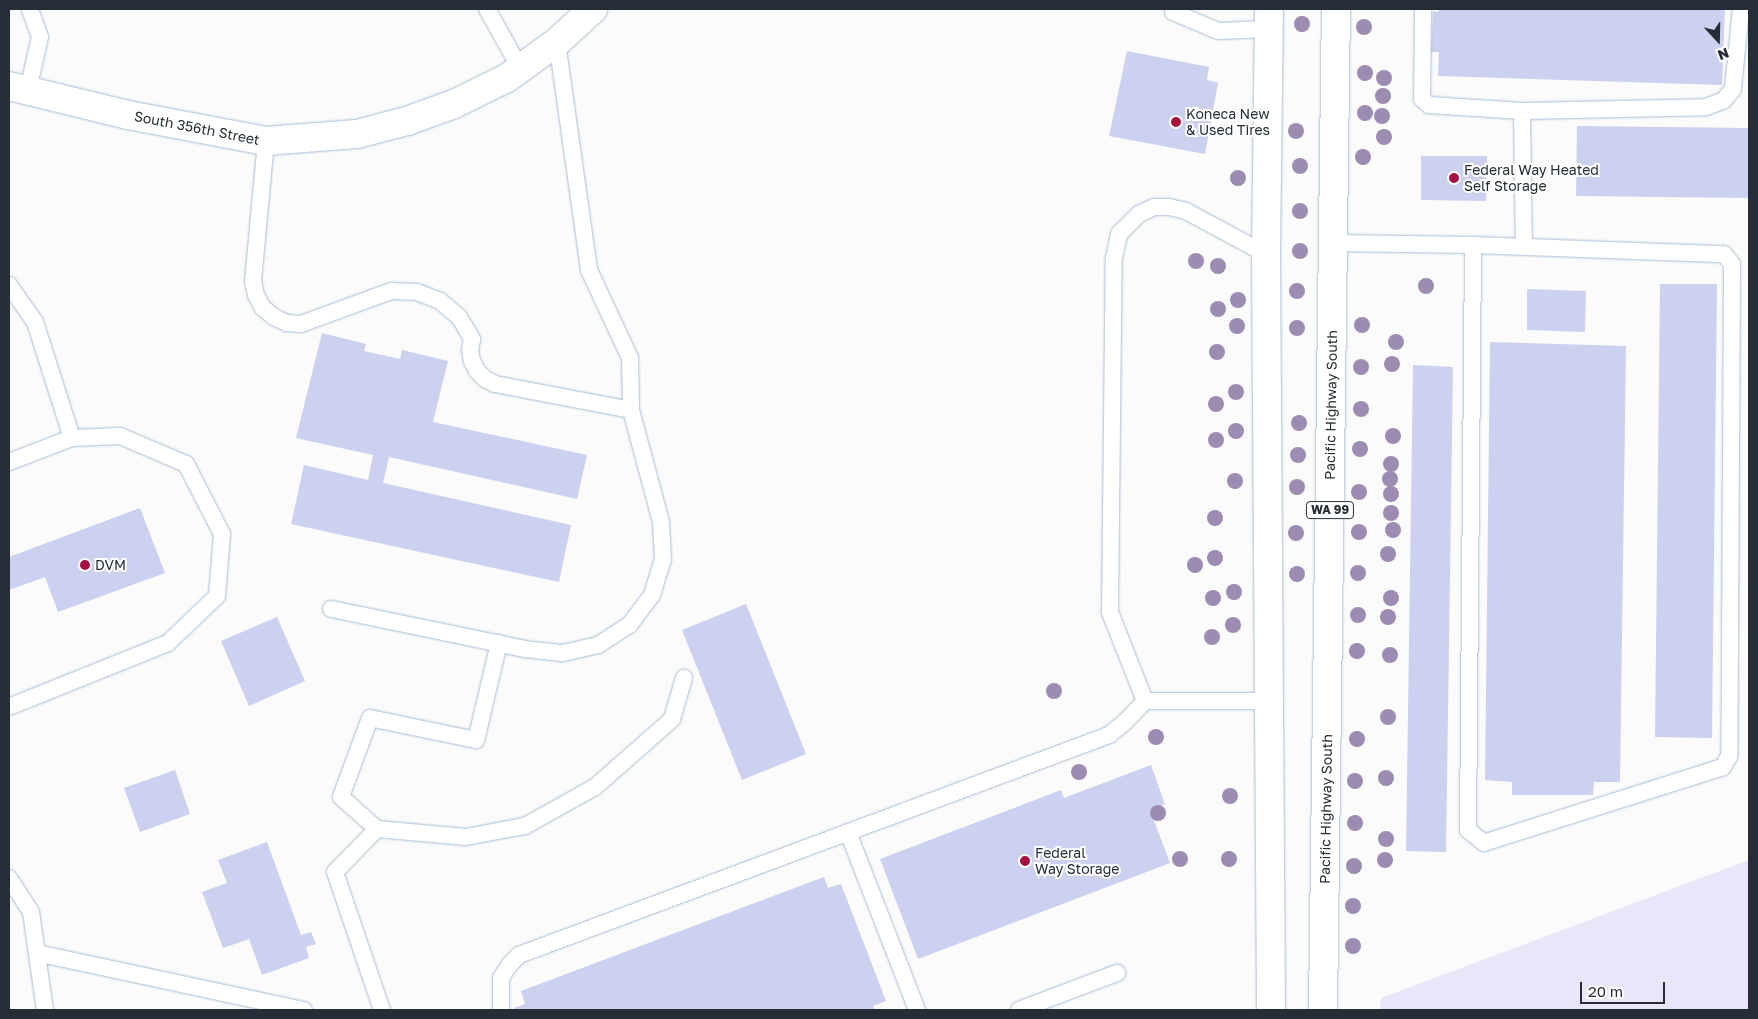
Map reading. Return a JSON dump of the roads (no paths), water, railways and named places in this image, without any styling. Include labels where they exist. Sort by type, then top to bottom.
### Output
[{"type":"main road","name":"South 356th Street","points":[[18,88],[128,115],[266,141],[357,134],[407,121],[454,104],[520,68],[557,42],[593,9]]},
{"type":"main road","name":"Pacific Highway South","points":[[1323,1010],[1336,9]]},
{"type":"main road","points":[[1269,19],[1266,254],[1271,701],[1271,1010]]},
{"type":"lane","points":[[18,88],[40,37],[30,9]]},
{"type":"lane","points":[[487,9],[520,68]]},
{"type":"lane","points":[[1423,9],[1422,99],[1429,105],[1522,111],[1706,106],[1724,100],[1733,89],[1741,9]]},
{"type":"lane","points":[[1173,12],[1218,31],[1269,19]]},
{"type":"lane","points":[[331,609],[499,643],[562,653],[598,645],[630,624],[652,595],[663,560],[661,522],[631,410],[630,358],[589,270],[557,42]]},
{"type":"lane","points":[[1522,111],[1524,247]]},
{"type":"lane","points":[[266,141],[253,281],[256,295],[263,308],[274,317],[287,323],[301,324],[392,291],[417,292],[440,301],[459,317],[472,339],[472,361],[477,371],[485,379],[495,384],[631,410]]},
{"type":"lane","points":[[1146,701],[1110,612],[1114,258],[1119,234],[1138,214],[1154,207],[1169,207],[1186,211],[1266,254]]},
{"type":"lane","points":[[1334,243],[1473,245],[1724,254],[1732,264],[1728,756],[1722,767],[1484,843],[1468,830],[1473,245]]},
{"type":"lane","points":[[9,285],[35,322],[72,438]]},
{"type":"lane","points":[[9,462],[72,438],[120,436],[186,464],[222,534],[217,596],[168,643],[9,707]]},
{"type":"lane","points":[[499,643],[476,740],[370,718],[341,797],[377,829],[466,837],[524,826],[595,786],[672,720],[684,678]]},
{"type":"lane","points":[[501,1010],[501,978],[510,964],[520,955],[1109,735],[1146,701],[1271,701]]},
{"type":"lane","points":[[377,829],[335,872],[382,1010]]},
{"type":"lane","points":[[848,832],[917,1010]]},
{"type":"lane","points":[[9,878],[31,912],[44,1010]]},
{"type":"lane","points":[[37,953],[304,1010]]},
{"type":"lane","points":[[1019,1010],[1118,973]]},
{"type":"place","name":"Koneca New & Used Tires","points":[[1176,122]]},
{"type":"place","name":"Federal Way Heated Self Storage","points":[[1454,178]]},
{"type":"place","name":"DVM","points":[[85,565]]},
{"type":"place","name":"Federal Way Storage","points":[[1025,861]]}]
